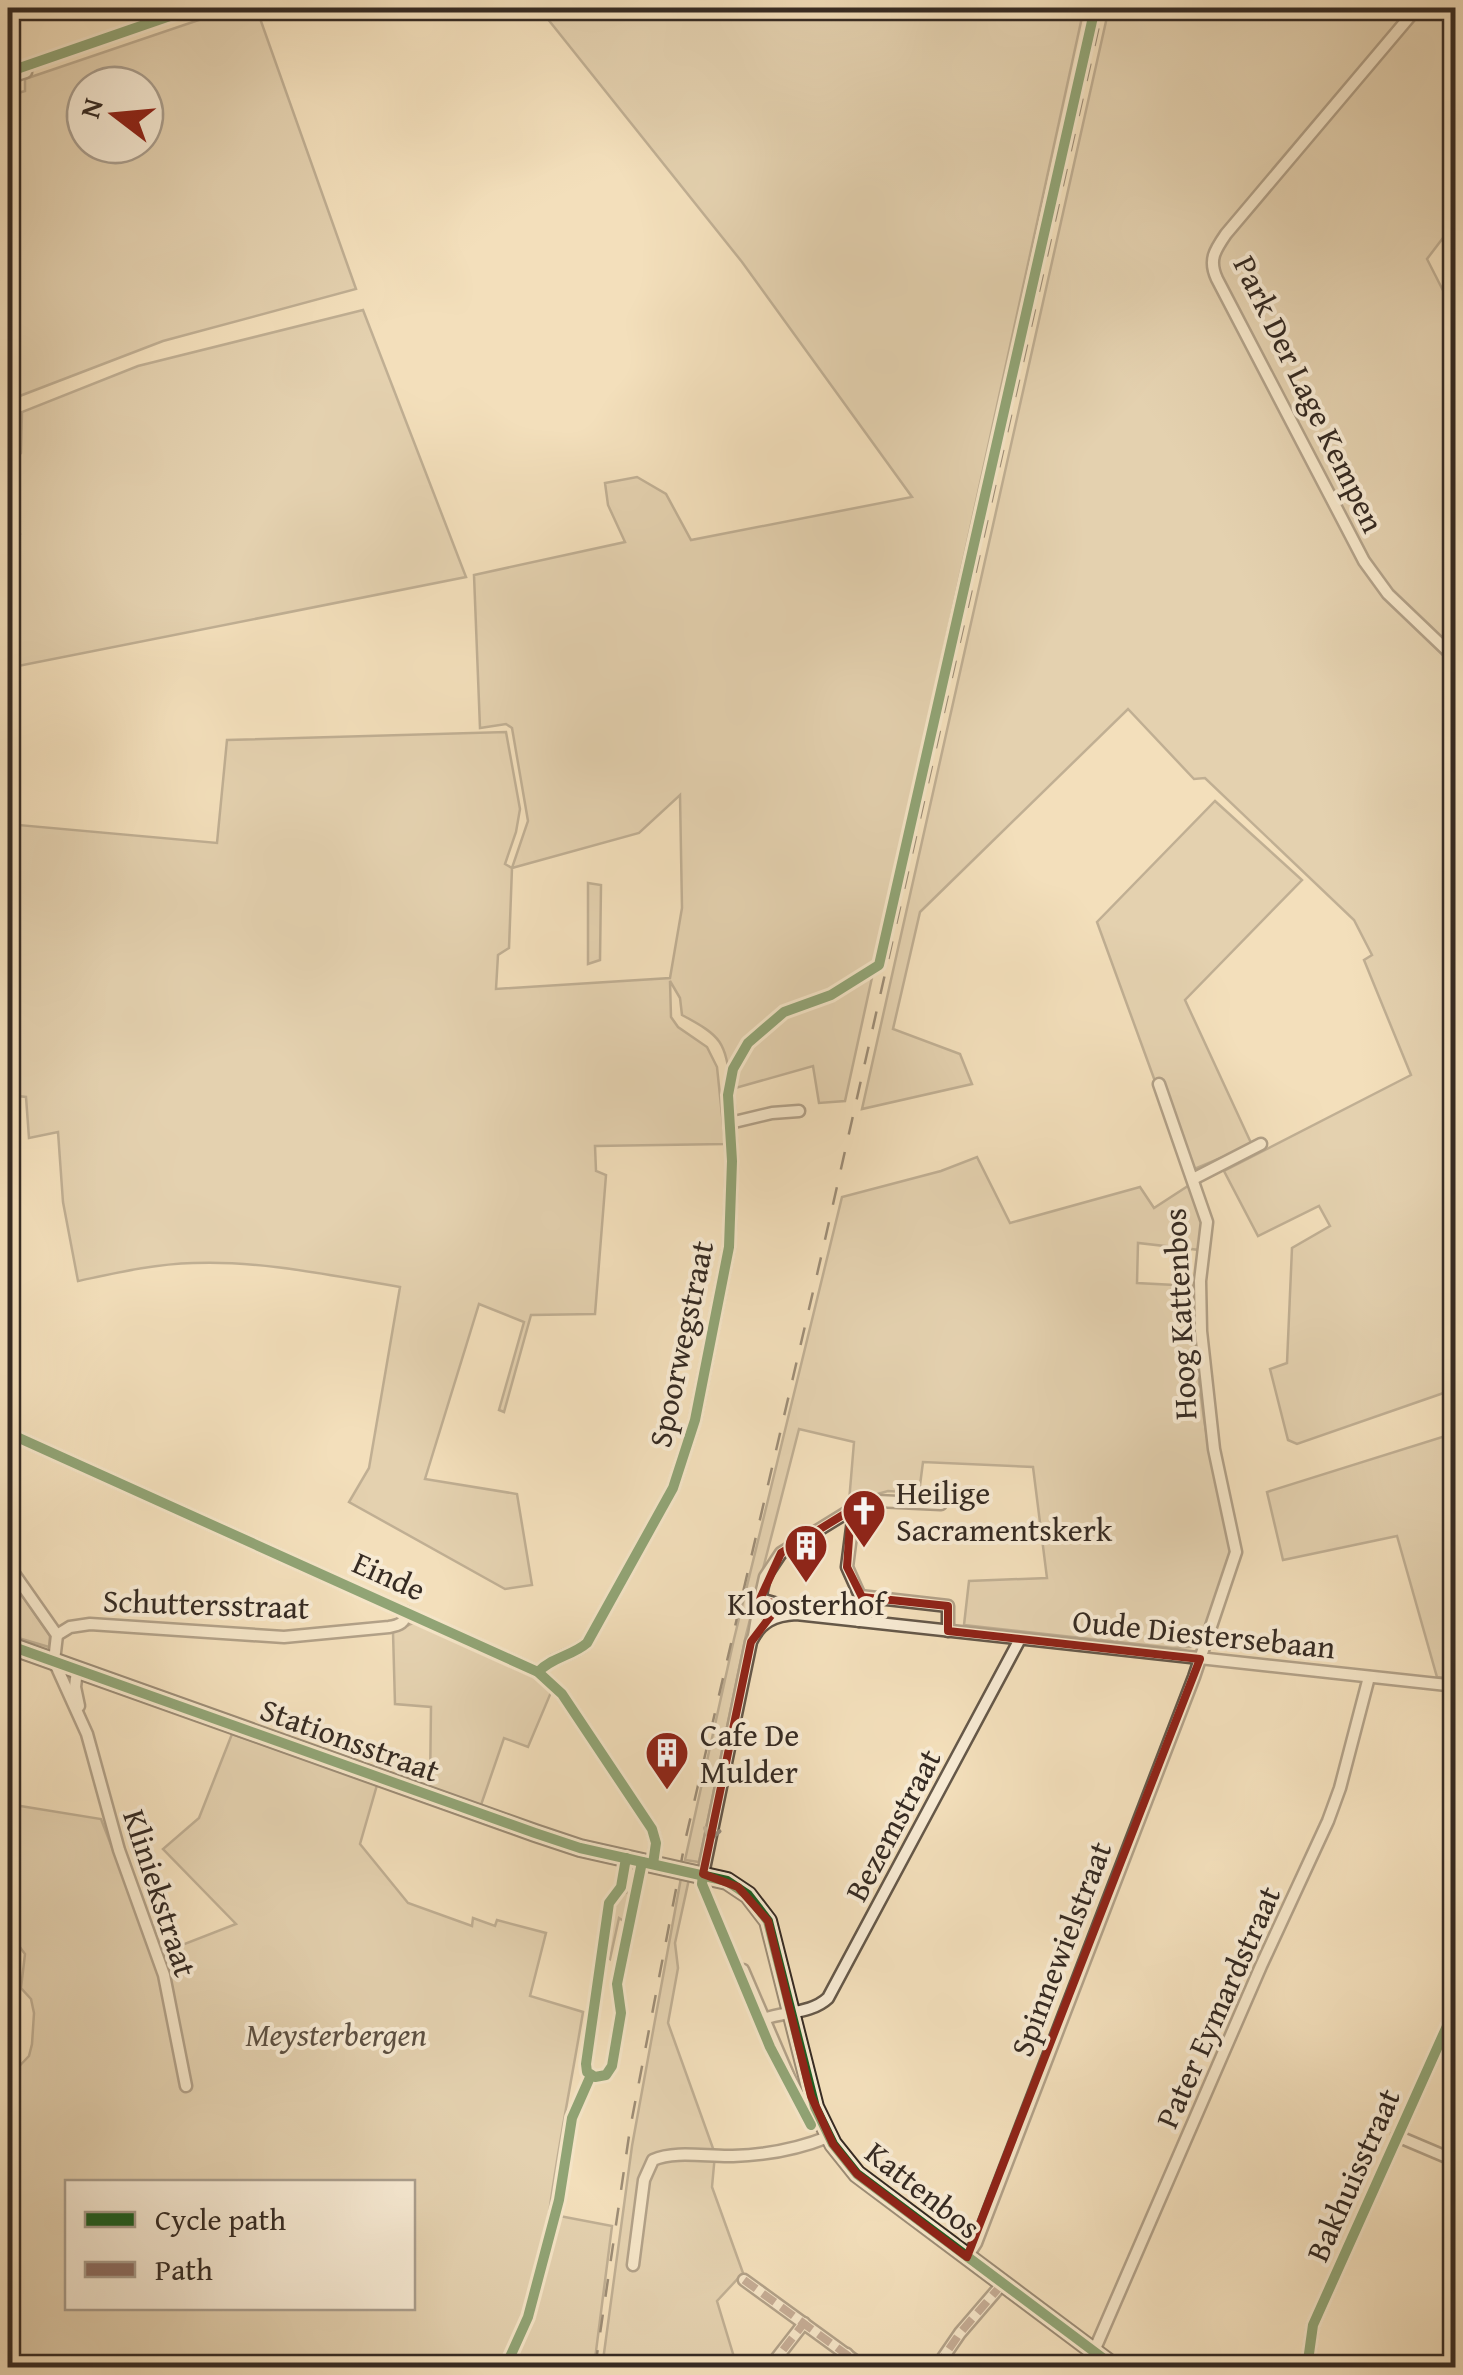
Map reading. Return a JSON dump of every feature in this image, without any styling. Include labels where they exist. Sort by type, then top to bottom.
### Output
[{"type":"main road","name":"Stationsstraat","points":[[8,1645],[535,1833],[580,1848],[679,1869]]},
{"type":"main road","name":"Kattenbos","points":[[679,1869],[738,1887],[768,1921],[811,2096],[828,2137],[858,2174],[1116,2368]]},
{"type":"street","name":"Park Der Lage Kempen","points":[[1417,8],[1226,234],[1212,256],[1212,264],[1364,562],[1388,594],[1456,659]]},
{"type":"street","points":[[8,78],[26,72]]},
{"type":"street","name":"Hoog Kattenbos","points":[[1159,1084],[1207,1222],[1200,1315],[1212,1432],[1236,1552],[1200,1660]]},
{"type":"street","name":"Spoorwegstraat","points":[[538,1672],[550,1660],[580,1650],[586,1642],[661,1510],[685,1454],[729,1247],[732,1160],[728,1095]]},
{"type":"street","points":[[730,1123],[772,1112],[799,1111]]},
{"type":"street","points":[[1194,1179],[1261,1144]]},
{"type":"street","name":"Einde","points":[[8,1433],[538,1672],[562,1694],[652,1829],[656,1843],[653,1864]]},
{"type":"street","points":[[703,1874],[766,1576],[781,1553],[851,1510],[876,1500],[941,1504]]},
{"type":"street","points":[[851,1510],[854,1520],[847,1560],[848,1573],[860,1596],[859,1621]]},
{"type":"street","points":[[8,1565],[57,1634],[54,1662]]},
{"type":"street","points":[[860,1596],[948,1606],[948,1631]]},
{"type":"street","points":[[754,1637],[778,1615],[774,1604],[760,1599]]},
{"type":"street","name":"Schuttersstraat","points":[[57,1634],[90,1624],[284,1636],[389,1627],[406,1620],[406,1612]]},
{"type":"street","name":"Oude Diestersebaan","points":[[778,1615],[1456,1686]]},
{"type":"street","name":"Bezemstraat","points":[[791,2012],[815,2008],[828,1998],[1020,1639]]},
{"type":"street","name":"Spinnewielstraat","points":[[967,2257],[976,2243],[1200,1660]]},
{"type":"street","name":"Kliniekstraat","points":[[54,1662],[80,1717]]},
{"type":"street","name":"Kliniekstraat","points":[[77,1670],[75,1687],[80,1717],[119,1850],[164,1975],[186,2086]]},
{"type":"street","name":"Pater Eymardstraat","points":[[1094,2351],[1328,1820],[1369,1677]]},
{"type":"street","points":[[743,1970],[798,2098]]},
{"type":"street","name":"Bakhuisstraat","points":[[1307,2368],[1313,2325],[1456,2006]]},
{"type":"street","points":[[764,2019],[791,2012]]},
{"type":"street","points":[[1398,2136],[1456,2161]]},
{"type":"street","name":"Kattenbos","points":[[633,2264],[644,2180],[653,2160],[669,2156],[766,2154],[828,2137]]},
{"type":"street","points":[[744,2280],[865,2368]]},
{"type":"street","points":[[936,2368],[1002,2283]]},
{"type":"street","points":[[769,2368],[804,2322]]},
{"type":"street","points":[[837,2368],[848,2354]]},
{"type":"highlighted area","points":[[851,1510],[847,1567],[862,1597],[948,1606],[948,1631],[1200,1659],[967,2257],[857,2174],[833,2144],[811,2096],[768,1921],[738,1887],[703,1874],[751,1642],[779,1605],[760,1599],[781,1553]]},
{"type":"green space","points":[[234,8],[260,8],[257,10],[356,289],[163,341],[17,397],[8,370],[8,96],[25,91],[25,79],[65,65],[65,165],[165,165],[165,65],[66,65]]},
{"type":"green space","points":[[539,8],[1084,8],[845,1101],[819,1103],[813,1066],[732,1089],[720,1043],[682,1015],[680,998],[670,981],[671,1017],[678,1027],[707,1047],[717,1067],[725,1144],[595,1146],[596,1171],[606,1175],[595,1314],[531,1315],[504,1412],[499,1410],[524,1322],[479,1304],[425,1479],[517,1494],[532,1585],[505,1589],[349,1502],[369,1468],[400,1287],[297,1270],[219,1263],[164,1265],[78,1281],[63,1202],[58,1132],[29,1138],[26,1097],[8,1095],[8,824],[217,843],[227,740],[506,732],[520,809],[505,864],[512,868],[528,821],[512,728],[506,724],[480,728],[474,575],[625,542],[608,505],[605,483],[637,477],[666,494],[691,540],[912,497],[742,262]],"holes":[[[680,795],[682,908],[670,978],[496,989],[498,955],[509,948],[512,868],[639,833]]]},
{"type":"green space","points":[[1109,8],[1455,8],[1455,222],[1427,259],[1456,316],[1455,1389],[1297,1444],[1288,1440],[1270,1369],[1287,1363],[1292,1248],[1330,1226],[1319,1206],[1258,1236],[1224,1171],[1411,1075],[1364,960],[1372,955],[1354,920],[1205,778],[1194,779],[1128,709],[920,912],[893,1029],[960,1054],[972,1084],[862,1109]]},
{"type":"green space","points":[[363,310],[466,577],[8,668],[8,538],[20,534],[8,468],[21,453],[22,412],[138,366]]},
{"type":"green space","points":[[1215,801],[1302,880],[1185,1000],[1252,1145],[1192,1170],[1097,922]]},
{"type":"green space","points":[[588,883],[601,885],[600,960],[588,964]]},
{"type":"green space","points":[[977,1157],[1010,1223],[1140,1187],[1154,1208],[1191,1184],[1202,1220],[1200,1250],[1138,1243],[1137,1283],[1194,1286],[1196,1352],[1204,1417],[1230,1545],[1200,1641],[1191,1647],[1173,1648],[964,1625],[969,1581],[1047,1578],[1033,1467],[923,1462],[919,1493],[888,1491],[849,1502],[854,1442],[799,1429],[746,1635],[699,1862],[685,1860],[734,1639],[842,1197],[941,1171]]},
{"type":"green space","points":[[1456,1433],[1455,1679],[1437,1677],[1397,1536],[1283,1560],[1267,1492]]},
{"type":"green space","points":[[8,1575],[50,1636],[49,1647],[8,1635]]},
{"type":"green space","points":[[415,1622],[532,1674],[552,1690],[528,1747],[504,1738],[481,1805],[430,1787],[431,1707],[395,1704],[393,1632]]},
{"type":"green space","name":"Meysterbergen","points":[[232,1734],[377,1785],[360,1844],[408,1903],[472,1926],[473,1918],[495,1926],[497,1920],[546,1933],[530,1996],[583,2012],[549,2214],[612,2226],[594,2367],[8,2367],[8,2078],[29,2056],[34,2013],[31,1999],[21,1988],[25,1954],[8,1931],[8,1804],[101,1819],[154,1956],[236,1924],[163,1849],[199,1818]]},
{"type":"green space","points":[[681,1878],[689,1879],[675,1943],[678,1968],[668,2023],[715,2154],[712,2187],[743,2273],[717,2301],[737,2367],[602,2368],[632,2146]]},
{"type":"green space","points":[[627,1892],[630,1896],[625,1922],[619,1918],[610,1959],[604,1954],[613,1911],[620,1895]]},
{"type":"railway","points":[[595,2368],[630,2129],[686,1837],[1103,8]]},
{"type":"marked path","points":[[744,2280],[865,2368]]},
{"type":"marked path","points":[[936,2368],[1003,2283]]},
{"type":"marked path","points":[[769,2368],[804,2323]]},
{"type":"cycle path","points":[[8,72],[193,8]]},
{"type":"cycle path","points":[[538,1672],[587,1643],[673,1488],[695,1420],[729,1247],[732,1161],[728,1095],[733,1069],[748,1043],[784,1012],[831,995],[879,965],[1095,8]]},
{"type":"cycle path","points":[[8,1433],[538,1672],[562,1694],[652,1829],[656,1843],[653,1864]]},
{"type":"cycle path","points":[[8,1645],[580,1848],[727,1881],[748,1895],[768,1921],[815,2107],[833,2144],[857,2174],[1116,2368]]},
{"type":"cycle path","points":[[626,1858],[621,1887],[609,1903],[586,2064],[587,2072],[595,2077],[606,2075],[612,2066],[621,2013],[617,1984],[642,1862]]},
{"type":"cycle path","points":[[703,1874],[702,1884],[770,2047],[811,2125]]},
{"type":"cycle path","points":[[1307,2368],[1313,2325],[1456,2006]]},
{"type":"cycle path","points":[[505,2368],[528,2317],[559,2200],[572,2118],[591,2075]]},
{"type":"place","name":"Heilige Sacramentskerk","points":[[864,1549]]},
{"type":"place","name":"Kloosterhof","points":[[806,1584]]},
{"type":"place","name":"Cafe De Mulder","points":[[667,1791]]}]
